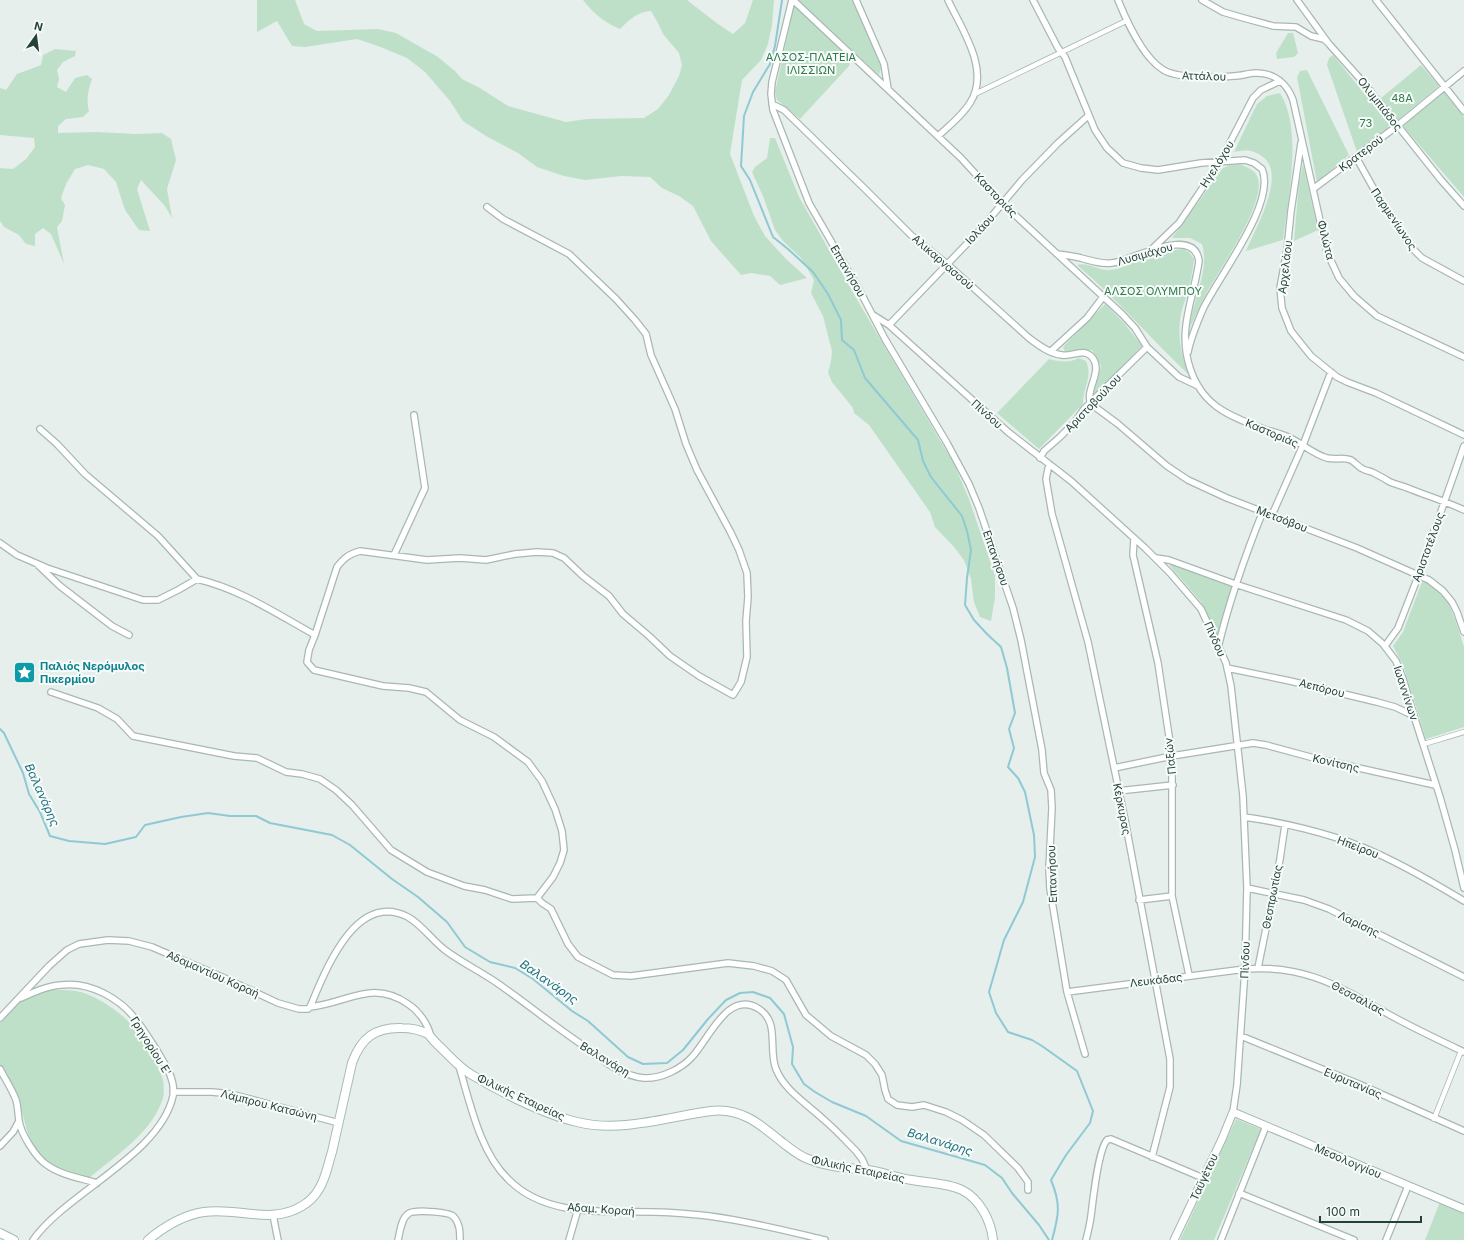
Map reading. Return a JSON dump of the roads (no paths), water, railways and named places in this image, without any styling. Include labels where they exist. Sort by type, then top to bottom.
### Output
[{"type":"main road","name":"Φιλικής Εταιρείας","points":[[152,1238],[178,1219],[201,1212],[219,1211],[261,1216],[282,1215],[305,1205],[316,1195],[326,1173],[352,1063],[360,1046],[367,1038],[381,1030],[398,1028],[416,1030],[431,1037],[459,1066],[476,1077],[542,1110],[576,1122],[598,1126],[615,1126],[684,1114],[728,1110],[750,1119],[806,1159],[833,1167],[867,1170],[903,1179],[939,1184],[961,1190],[971,1196],[985,1214],[991,1228],[993,1240]]},
{"type":"main road","points":[[0,1233],[14,1240]]},
{"type":"street","name":"Καστοριάς","points":[[792,0],[938,136],[961,158],[1003,204],[1130,322],[1147,347],[1180,377],[1199,386]]},
{"type":"street","name":"Επτανήσου","points":[[792,0],[773,75],[771,89],[772,104],[798,177],[809,203],[969,484],[979,508],[1014,613],[1021,640],[1042,750],[1044,773],[1051,790],[1052,812],[1049,868],[1050,889],[1066,992],[1085,1054]]},
{"type":"street","points":[[856,0],[884,64],[888,89]]},
{"type":"street","points":[[938,136],[966,108],[975,94],[977,77],[976,63],[971,48],[948,0]]},
{"type":"street","points":[[1033,0],[1061,52],[1066,57],[1088,116],[1102,142],[1123,163],[1145,169],[1158,170],[1245,160],[1258,165],[1264,172],[1264,189],[1260,204],[1250,228],[1204,308],[1192,338],[1187,356]]},
{"type":"street","name":"Αττάλου","points":[[1118,0],[1126,21],[1150,59],[1162,70],[1184,76],[1230,77],[1256,73],[1272,76],[1280,80]]},
{"type":"street","points":[[1202,0],[1223,12],[1256,22],[1277,27],[1296,27],[1310,36],[1324,39],[1329,44]]},
{"type":"street","name":"Ολυμπιάδος","points":[[1298,0],[1329,44],[1363,82],[1397,126],[1464,206]]},
{"type":"street","points":[[1376,0],[1464,111]]},
{"type":"street","points":[[975,94],[1126,21]]},
{"type":"street","name":"Κρατερού","points":[[1314,189],[1397,126],[1464,71]]},
{"type":"street","name":"Φιλώτα","points":[[1280,80],[1288,89],[1293,100],[1327,252],[1334,268],[1350,292],[1369,310],[1387,321],[1464,357]]},
{"type":"street","name":"Ηγελόχου","points":[[1152,250],[1179,223],[1220,162],[1252,98],[1261,90],[1280,80]]},
{"type":"street","name":"Αλικαρνασσού","points":[[772,104],[784,110],[912,236],[947,264],[1023,333],[1051,351],[1064,355],[1083,353],[1088,354],[1093,358],[1096,369],[1089,397],[1091,404]]},
{"type":"street","name":"Ιολάου","points":[[889,325],[1003,204],[1022,180],[1058,143],[1088,116]]},
{"type":"street","name":"Αρχελάου","points":[[1302,141],[1280,296],[1284,314],[1291,331],[1306,350],[1331,372],[1347,382],[1376,393],[1464,435]]},
{"type":"street","name":"Παρμενίωνος","points":[[1356,157],[1380,200],[1413,249],[1428,262],[1464,281]]},
{"type":"street","points":[[488,207],[503,219],[568,254],[616,299],[646,334],[651,355],[675,409],[686,444],[700,476],[739,550],[746,572],[748,597],[746,621],[747,657],[741,682],[733,695],[699,676],[676,660],[623,614],[609,596],[583,576],[564,558],[553,553],[538,552],[515,554],[486,560],[460,558],[427,560],[360,551],[344,558],[337,567],[309,650],[307,662],[314,670],[383,686],[409,688],[426,692],[460,720],[494,737],[528,762],[542,781],[555,809],[562,831],[564,850],[560,863],[553,877],[537,898]]},
{"type":"street","name":"Λυσιμάχου","points":[[1057,254],[1072,256],[1094,262],[1112,263],[1172,245],[1185,245],[1193,248],[1199,257],[1199,265],[1188,306],[1185,341],[1187,356]]},
{"type":"street","points":[[1051,351],[1087,318],[1103,297]]},
{"type":"street","name":"Πίνδου","points":[[871,314],[889,325],[1008,432],[1071,481],[1156,558],[1201,609],[1227,668],[1232,692],[1244,817],[1247,888],[1246,969],[1237,1085],[1233,1112]]},
{"type":"street","name":"Αριστοβούλου","points":[[1040,458],[1044,451],[1074,423],[1084,409],[1091,404],[1147,347]]},
{"type":"street","name":"Καστοριάς","points":[[1187,356],[1190,368],[1199,386],[1211,403],[1222,411],[1261,428],[1290,438],[1326,458],[1340,460],[1344,458],[1357,464],[1362,469],[1390,482],[1464,510]]},
{"type":"street","points":[[1272,515],[1303,445],[1331,372]]},
{"type":"street","name":"Μετσόβου","points":[[1091,404],[1112,419],[1181,475],[1227,498],[1357,548],[1418,574],[1434,583],[1448,595],[1457,612],[1464,632]]},
{"type":"street","points":[[394,555],[425,488],[414,415]]},
{"type":"street","points":[[40,429],[57,444],[85,474],[158,536],[197,579],[211,582],[233,591],[315,635]]},
{"type":"street","name":"Αριστοτέλους","points":[[1385,646],[1398,628],[1464,446]]},
{"type":"street","name":"Κέρκυρας","points":[[1049,464],[1046,479],[1052,514],[1088,642],[1170,1055],[1171,1075],[1168,1097],[1152,1157]]},
{"type":"street","points":[[1218,648],[1227,609],[1235,584],[1263,512]]},
{"type":"street","name":"Παξών","points":[[1134,539],[1133,555],[1158,663],[1172,756],[1172,896],[1189,975]]},
{"type":"street","points":[[0,543],[17,555],[34,562],[96,585],[143,600],[158,600],[197,579]]},
{"type":"street","name":"Ιωαννίνων","points":[[1156,558],[1169,560],[1235,584],[1352,623],[1373,635],[1385,646],[1393,656],[1398,666],[1424,744],[1455,850],[1464,888]]},
{"type":"street","points":[[34,562],[60,586],[88,606],[112,626],[129,635]]},
{"type":"street","name":"Αεπόρου","points":[[1227,668],[1283,679],[1377,702],[1395,707],[1414,716]]},
{"type":"street","points":[[51,692],[98,708],[117,719],[133,736],[165,743],[257,758],[286,772],[302,774],[320,779],[336,790],[352,805],[391,850],[427,872],[464,886],[485,890],[512,899],[537,898],[551,909],[568,944],[578,957],[613,974],[631,976],[728,963],[754,966],[772,972],[786,980],[806,1015],[831,1036],[866,1055],[875,1064],[882,1075],[884,1090],[888,1099],[897,1105],[924,1105],[946,1112],[962,1120],[984,1135],[1018,1168],[1028,1182],[1028,1190]]},
{"type":"street","points":[[1424,744],[1464,732]]},
{"type":"street","name":"Κονίτσης","points":[[1114,768],[1172,756],[1253,743],[1435,785]]},
{"type":"street","points":[[1118,791],[1173,785]]},
{"type":"street","name":"Ηπείρου","points":[[1244,817],[1285,825],[1361,846],[1412,871],[1464,900]]},
{"type":"street","name":"Θεσπρωτίας","points":[[1258,968],[1280,859],[1285,825]]},
{"type":"street","name":"Λαρίσης","points":[[1247,888],[1304,900],[1329,909],[1464,977]]},
{"type":"street","points":[[1139,900],[1172,896]]},
{"type":"street","name":"Βαλανάρη","points":[[310,1007],[323,978],[344,940],[365,919],[376,914],[386,912],[399,914],[411,919],[449,953],[501,986],[613,1066],[634,1076],[653,1078],[680,1067],[692,1058],[718,1021],[729,1010],[741,1004],[755,1006],[764,1012],[770,1021],[774,1062],[782,1080],[856,1151],[867,1170]]},
{"type":"street","name":"Αδαμαντίου Κοραή","points":[[0,1018],[49,966],[70,948],[92,941],[115,940],[140,943],[158,949],[284,1005],[300,1009],[308,1009],[310,1007],[324,1005],[368,993],[377,992],[388,994],[401,999],[415,1009],[429,1030],[431,1037]]},
{"type":"street","name":"Θεσσαλίας","points":[[1246,969],[1258,968],[1292,971],[1332,983],[1401,1021],[1462,1052]]},
{"type":"street","name":"Λευκάδας","points":[[1066,992],[1189,975],[1246,969]]},
{"type":"street","name":"Γρηγορίου Ε'","points":[[17,1000],[48,987],[66,984],[89,988],[114,1000],[133,1016],[149,1038],[170,1074],[173,1085],[173,1092],[168,1110],[153,1132],[134,1152],[52,1219],[34,1240]]},
{"type":"street","name":"Ευρυτανίας","points":[[1241,1036],[1361,1085],[1434,1119],[1464,1131]]},
{"type":"street","points":[[1434,1119],[1462,1052]]},
{"type":"street","name":"Αδαμ. Κοραή","points":[[459,1066],[481,1135],[494,1162],[503,1175],[532,1197],[549,1204],[578,1210],[677,1213],[710,1216],[825,1240]]},
{"type":"street","points":[[0,1069],[15,1098],[19,1111],[19,1121],[28,1142],[39,1158],[46,1165],[58,1171],[96,1183]]},
{"type":"street","name":"Λάμπρου Κατσώνη","points":[[173,1092],[212,1092],[231,1094],[339,1123]]},
{"type":"street","name":"Μεσολογγίου","points":[[1233,1112],[1464,1209]]},
{"type":"street","name":"Ταϋγέτου","points":[[1174,1240],[1222,1139],[1233,1112]]},
{"type":"street","points":[[0,1146],[13,1132],[19,1121]]},
{"type":"street","points":[[1221,1240],[1266,1126]]},
{"type":"street","points":[[1086,1240],[1091,1215],[1093,1192],[1105,1141],[1111,1139],[1203,1178]]},
{"type":"street","points":[[1386,1240],[1408,1186]]},
{"type":"street","points":[[1239,1193],[1354,1240]]},
{"type":"street","points":[[569,1240],[578,1210]]},
{"type":"street","points":[[398,1240],[406,1216],[408,1213],[414,1211],[446,1213],[452,1215],[458,1224],[460,1240]]},
{"type":"street","points":[[273,1215],[278,1240]]},
{"type":"waterway","points":[[782,0],[775,46],[770,64],[753,92],[744,116],[741,166],[750,180],[773,237],[813,272],[828,294],[841,320],[842,340],[854,350],[865,378],[918,440],[923,461],[931,477],[962,516],[971,550],[965,605],[974,620],[1001,647],[1007,668],[1015,713],[1009,729],[1014,748],[1008,767],[1018,778],[1025,792],[1034,835],[1035,857],[1023,902],[1004,940],[989,992],[996,1013],[1008,1032],[1032,1040],[1077,1071],[1093,1111],[1090,1123],[1066,1155],[1051,1180],[1058,1203],[1056,1223],[1052,1240]]},
{"type":"waterway","name":"Βαλανάρης","points":[[0,729],[4,733],[23,773],[29,794],[40,812],[50,836],[69,841],[105,844],[136,837],[145,825],[208,813],[230,816],[256,816],[270,823],[332,835],[350,845],[392,879],[418,897],[447,922],[465,947],[490,962],[515,968],[533,979],[572,1011],[588,1021],[628,1057],[643,1064],[667,1063],[683,1050],[708,1019],[726,1000],[740,993],[753,992],[770,998],[784,1014],[793,1047],[792,1064],[804,1084],[832,1102],[866,1116],[901,1141],[985,1165],[1002,1178],[1049,1240]]},
{"type":"place","name":"Παλιός Νερόμυλος Πικερμίου","points":[[24,672]]},
{"type":"park label","name":"ΑΛΣΟΣ-ΠΛΑΤΕΙΑ ΙΛΙΣΣΙΩΝ","points":[[811,63]]},
{"type":"park label","name":"48Α","points":[[1402,98]]},
{"type":"park label","name":"73","points":[[1366,123]]},
{"type":"park label","name":"ΑΛΣΟΣ ΟΛΥΜΠΟΥ","points":[[1153,291]]}]
